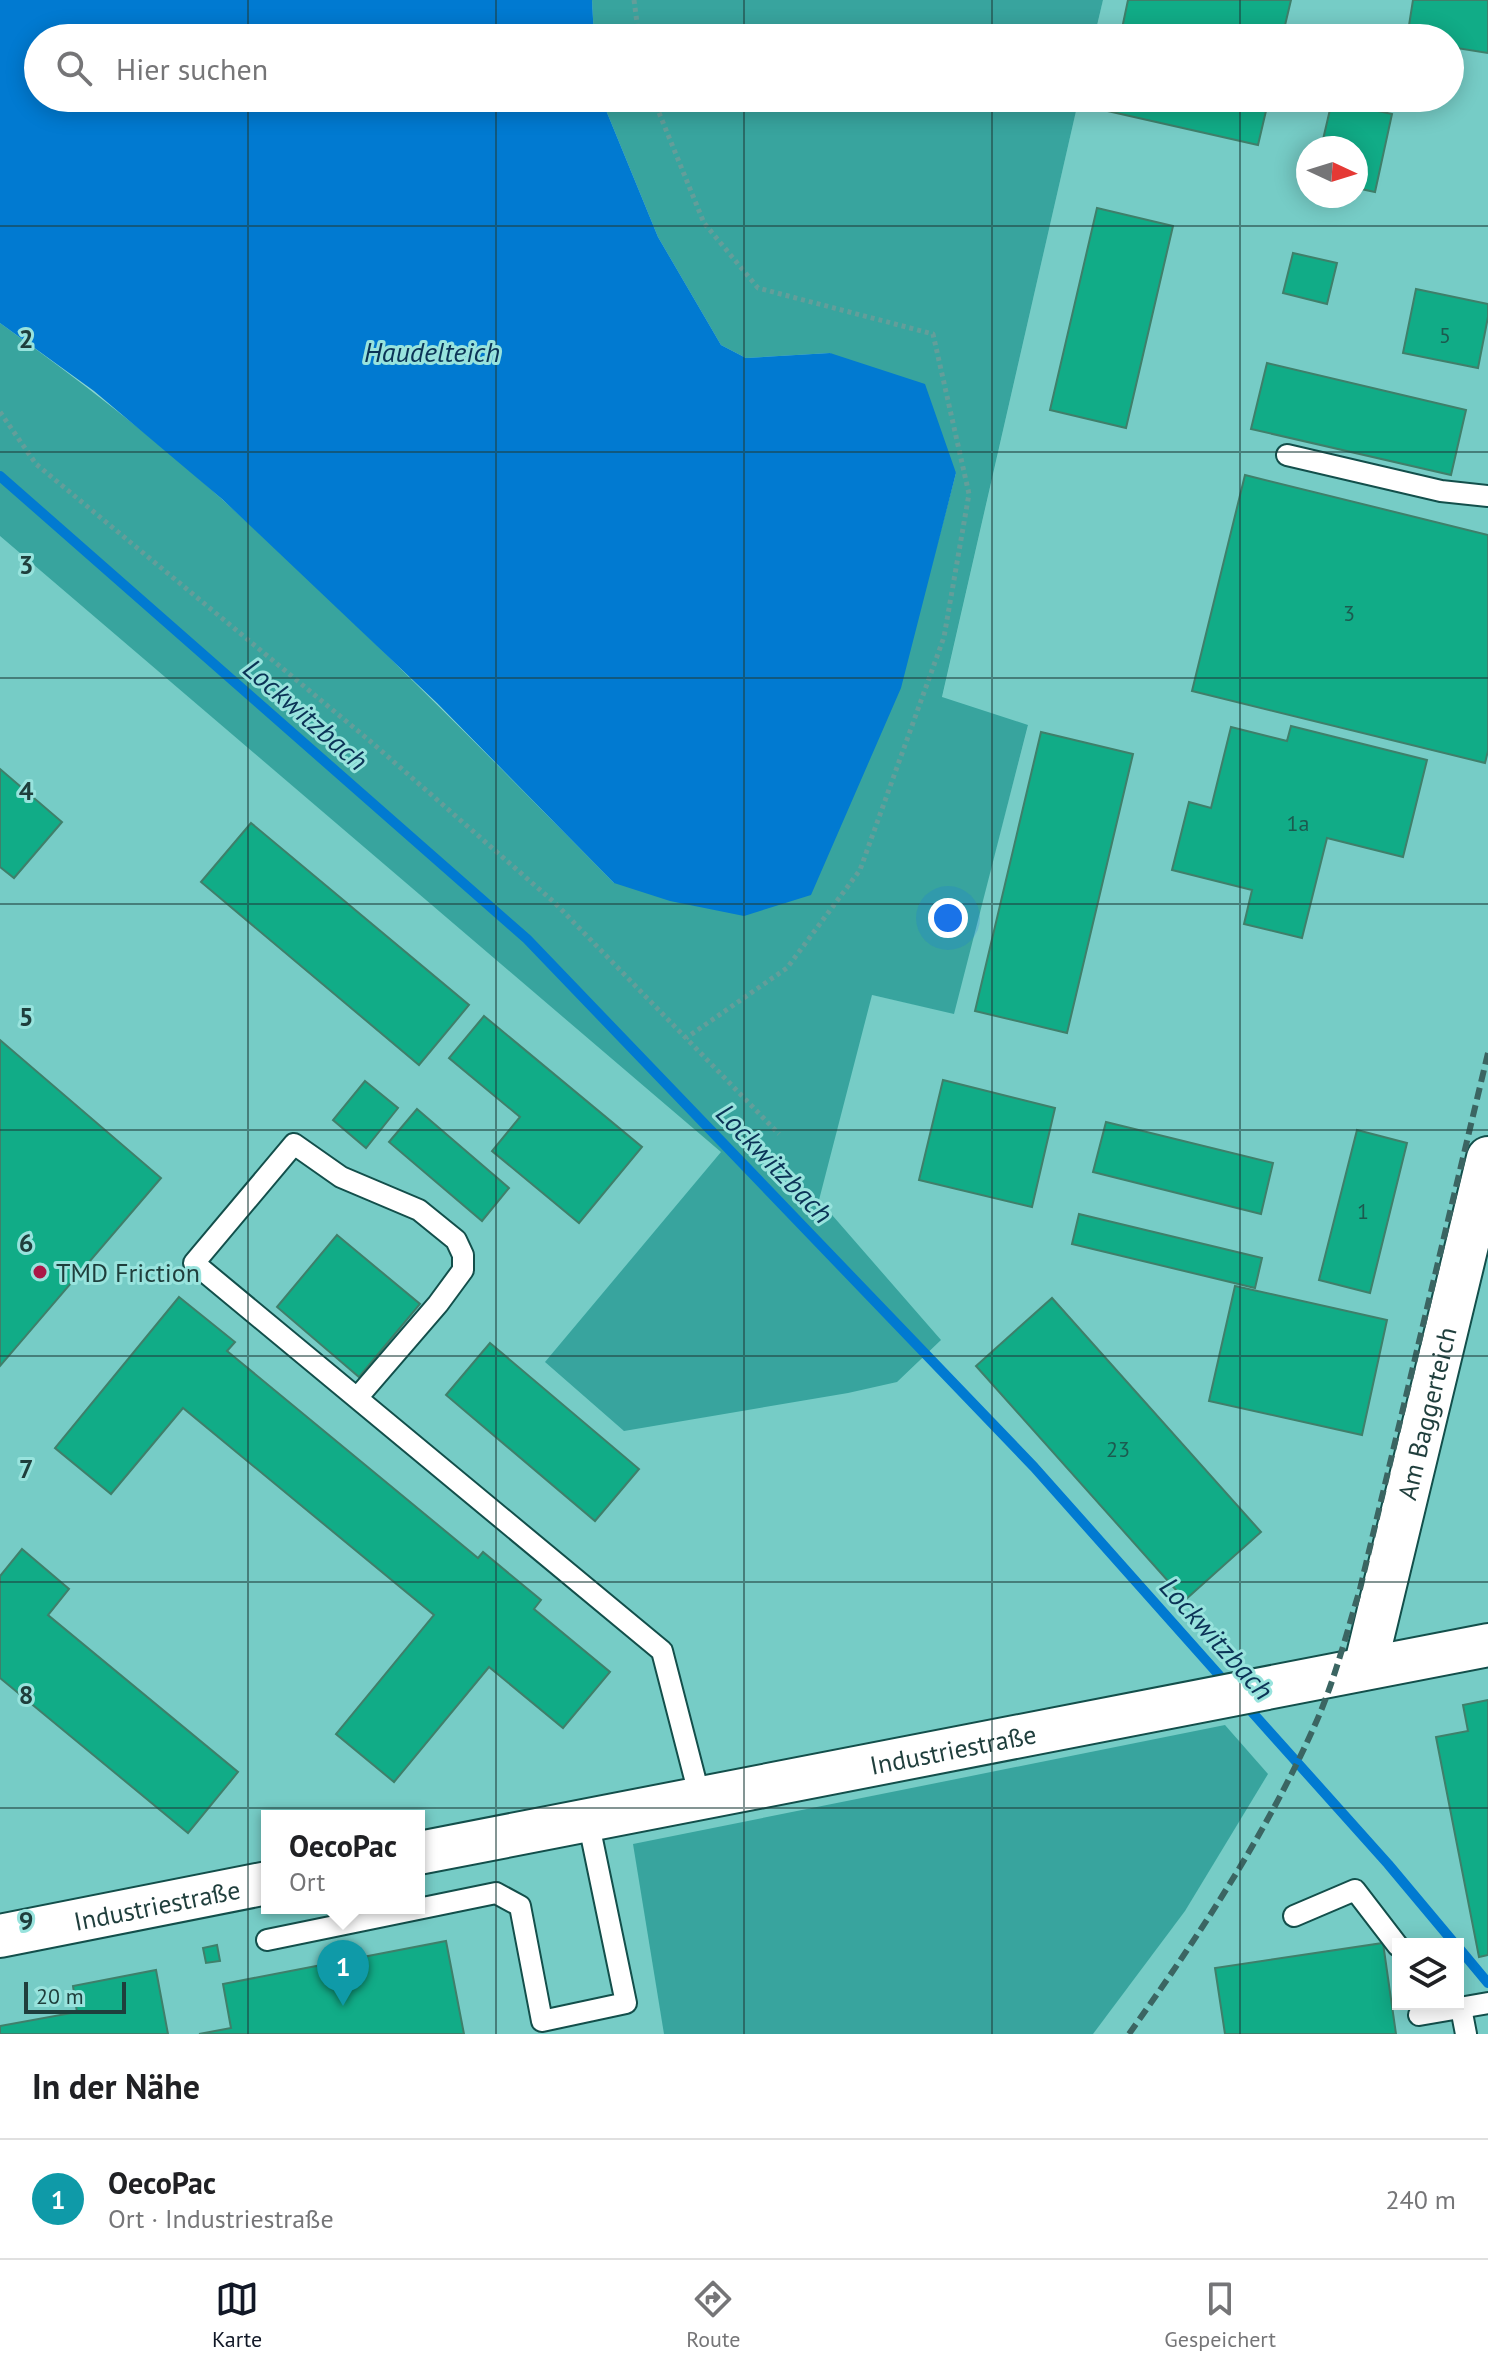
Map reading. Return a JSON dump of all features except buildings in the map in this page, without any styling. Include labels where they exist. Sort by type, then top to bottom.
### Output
[{"type":"street","name":"Am Baggerteich","points":[[1365,1668],[1488,1158]]},
{"type":"street","name":"Industriestraße","points":[[425,1852],[1488,1645]]},
{"type":"street","name":"Industriestraße","points":[[0,1936],[261,1884]]},
{"type":"lane","points":[[1287,455],[1441,491],[1488,496]]},
{"type":"lane","points":[[357,1398],[438,1304],[463,1270],[463,1255],[456,1240],[419,1210],[341,1177],[294,1144],[194,1263],[662,1651],[700,1798]]},
{"type":"lane","points":[[425,1908],[496,1893],[520,1906],[542,2021],[626,2003],[588,1820]]},
{"type":"lane","points":[[1294,1916],[1355,1890],[1392,1938]]},
{"type":"lane","points":[[267,1940],[394,1914]]},
{"type":"lane","points":[[1419,2015],[1471,2005],[1466,2034]]},
{"type":"path","points":[[634,0],[637,24]]},
{"type":"path","points":[[659,112],[704,223],[758,288],[933,334],[969,494],[944,637],[860,870],[787,968],[686,1038]]},
{"type":"path","points":[[0,412],[36,464],[370,741],[555,903],[779,1134]]},
{"type":"shaded area","points":[[592,0],[1103,0],[1097,24],[593,24]]},
{"type":"shaded area","points":[[1103,0],[1488,0],[1488,2034],[0,2034],[0,536],[722,1152],[872,995],[953,1013],[1028,726],[942,698],[1076,112],[1464,112],[1464,24],[1097,24]]},
{"type":"shaded area","points":[[607,112],[1076,112],[942,697],[1028,725],[954,1014],[872,995],[819,1200],[941,1340],[897,1382],[624,1431],[545,1362],[721,1152],[0,536],[0,323],[114,409],[224,501],[373,641],[614,883],[928,579],[956,473],[830,353],[746,358],[721,345],[658,237]]},
{"type":"shaded area","points":[[1225,1725],[1268,1774],[1185,1911],[1093,2034],[664,2034],[633,1844]]},
{"type":"water","name":"Haudelteich","points":[[0,0],[592,0],[593,24],[24,24],[24,112],[607,112],[658,237],[721,345],[746,358],[830,353],[925,384],[956,473],[901,688],[811,895],[744,916],[670,901],[614,883],[437,703],[222,499],[94,391],[0,323]]},
{"type":"waterway","name":"Lockwitzbach","points":[[0,476],[527,939],[1034,1467],[1227,1684]]},
{"type":"waterway","name":"Lockwitzbach","points":[[1243,1702],[1450,1938]]},
{"type":"waterway","name":"Lockwitzbach","points":[[1464,1954],[1488,1983]]},
{"type":"railway","points":[[1129,2034],[1205,1923],[1252,1846],[1295,1768],[1328,1693],[1360,1589],[1488,1053]]},
{"type":"place","name":"TMD Friction","points":[[40,1272]]},
{"type":"place","name":"OecoPac","points":[[343,2006]]}]
